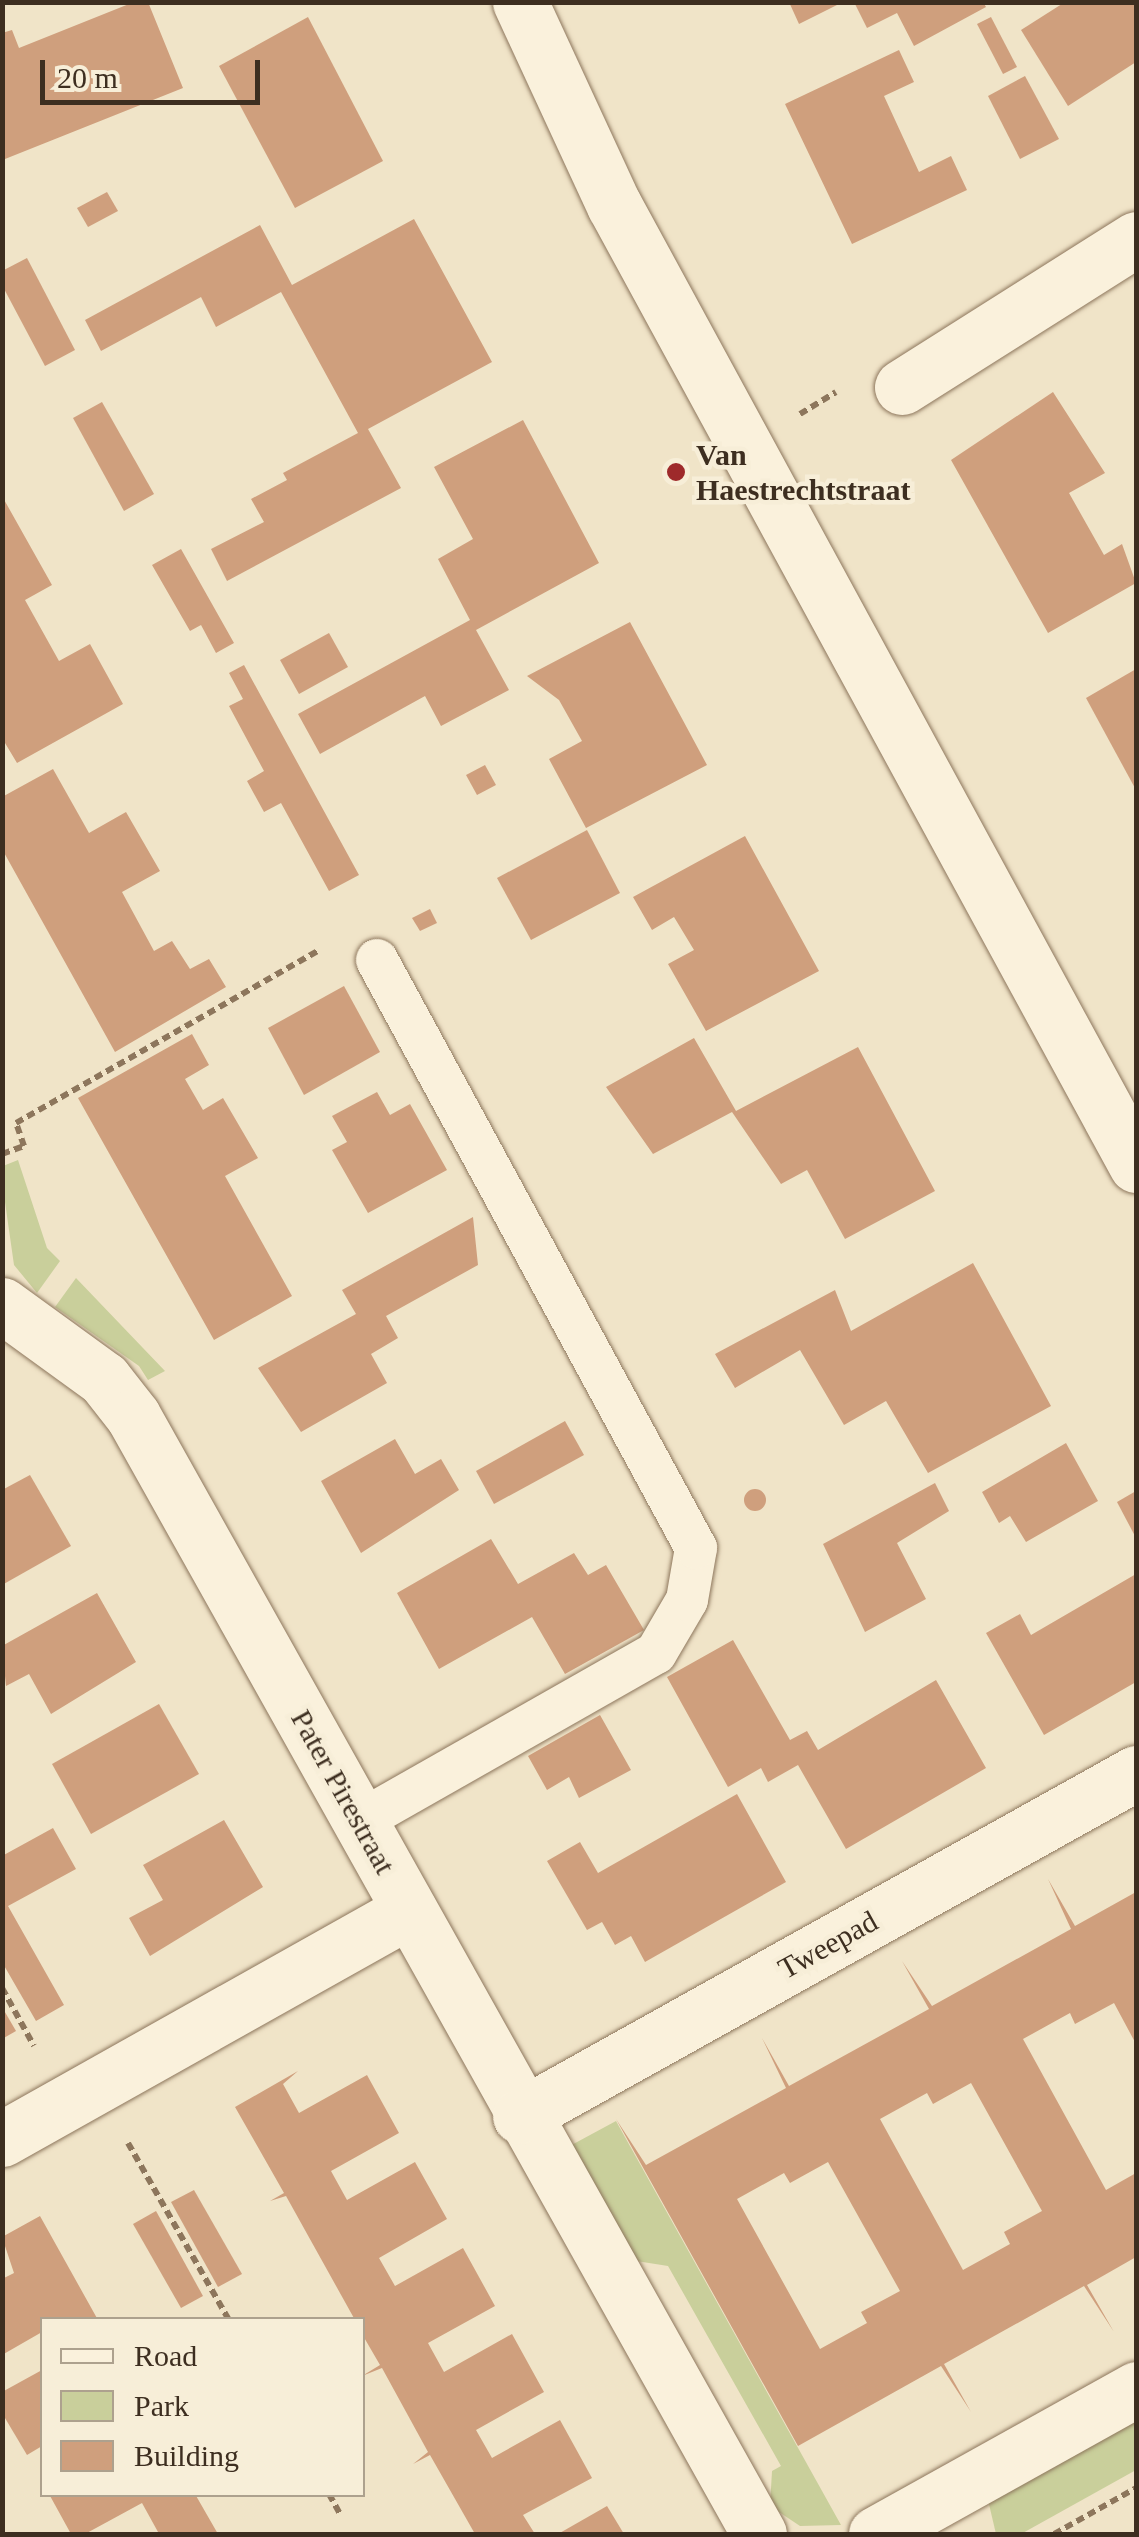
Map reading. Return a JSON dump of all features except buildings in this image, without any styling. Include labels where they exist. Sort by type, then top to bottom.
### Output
[{"type":"street","points":[[520,2],[614,205],[1136,1165]]},
{"type":"street","points":[[902,387],[1136,239]]},
{"type":"street","name":"Pater Pirestraat","points":[[2,1305],[104,1379],[133,1416],[409,1911]]},
{"type":"street","name":"Tweepad","points":[[520,2116],[1136,1774]]},
{"type":"street","points":[[2,2140],[409,1911],[520,2116],[759,2534]]},
{"type":"street","points":[[876,2534],[953,2516],[1136,2389]]},
{"type":"lane","points":[[360,1821],[656,1653],[687,1600],[696,1548],[377,960]]},
{"type":"path","points":[[746,446],[870,371],[902,387]]},
{"type":"path","points":[[2,1154],[24,1146],[16,1123],[323,948],[377,960]]},
{"type":"path","points":[[96,2087],[227,2317]]},
{"type":"path","points":[[1054,2534],[1136,2488]]},
{"type":"path","points":[[330,2497],[341,2516]]},
{"type":"green space","points":[[18,1160],[47,1248],[60,1261],[37,1293],[14,1265],[3,1188],[3,1166]]},
{"type":"green space","points":[[76,1278],[165,1371],[148,1380],[139,1366],[55,1307]]},
{"type":"green space","points":[[616,2121],[841,2525],[800,2526],[770,2506],[772,2471],[781,2466],[668,2266],[630,2260],[566,2148]]},
{"type":"green space","points":[[1136,2417],[1136,2470],[1021,2534],[996,2534],[988,2500]]},
{"type":"place","name":"Van Haestrechtstraat","points":[[676,472]]}]
